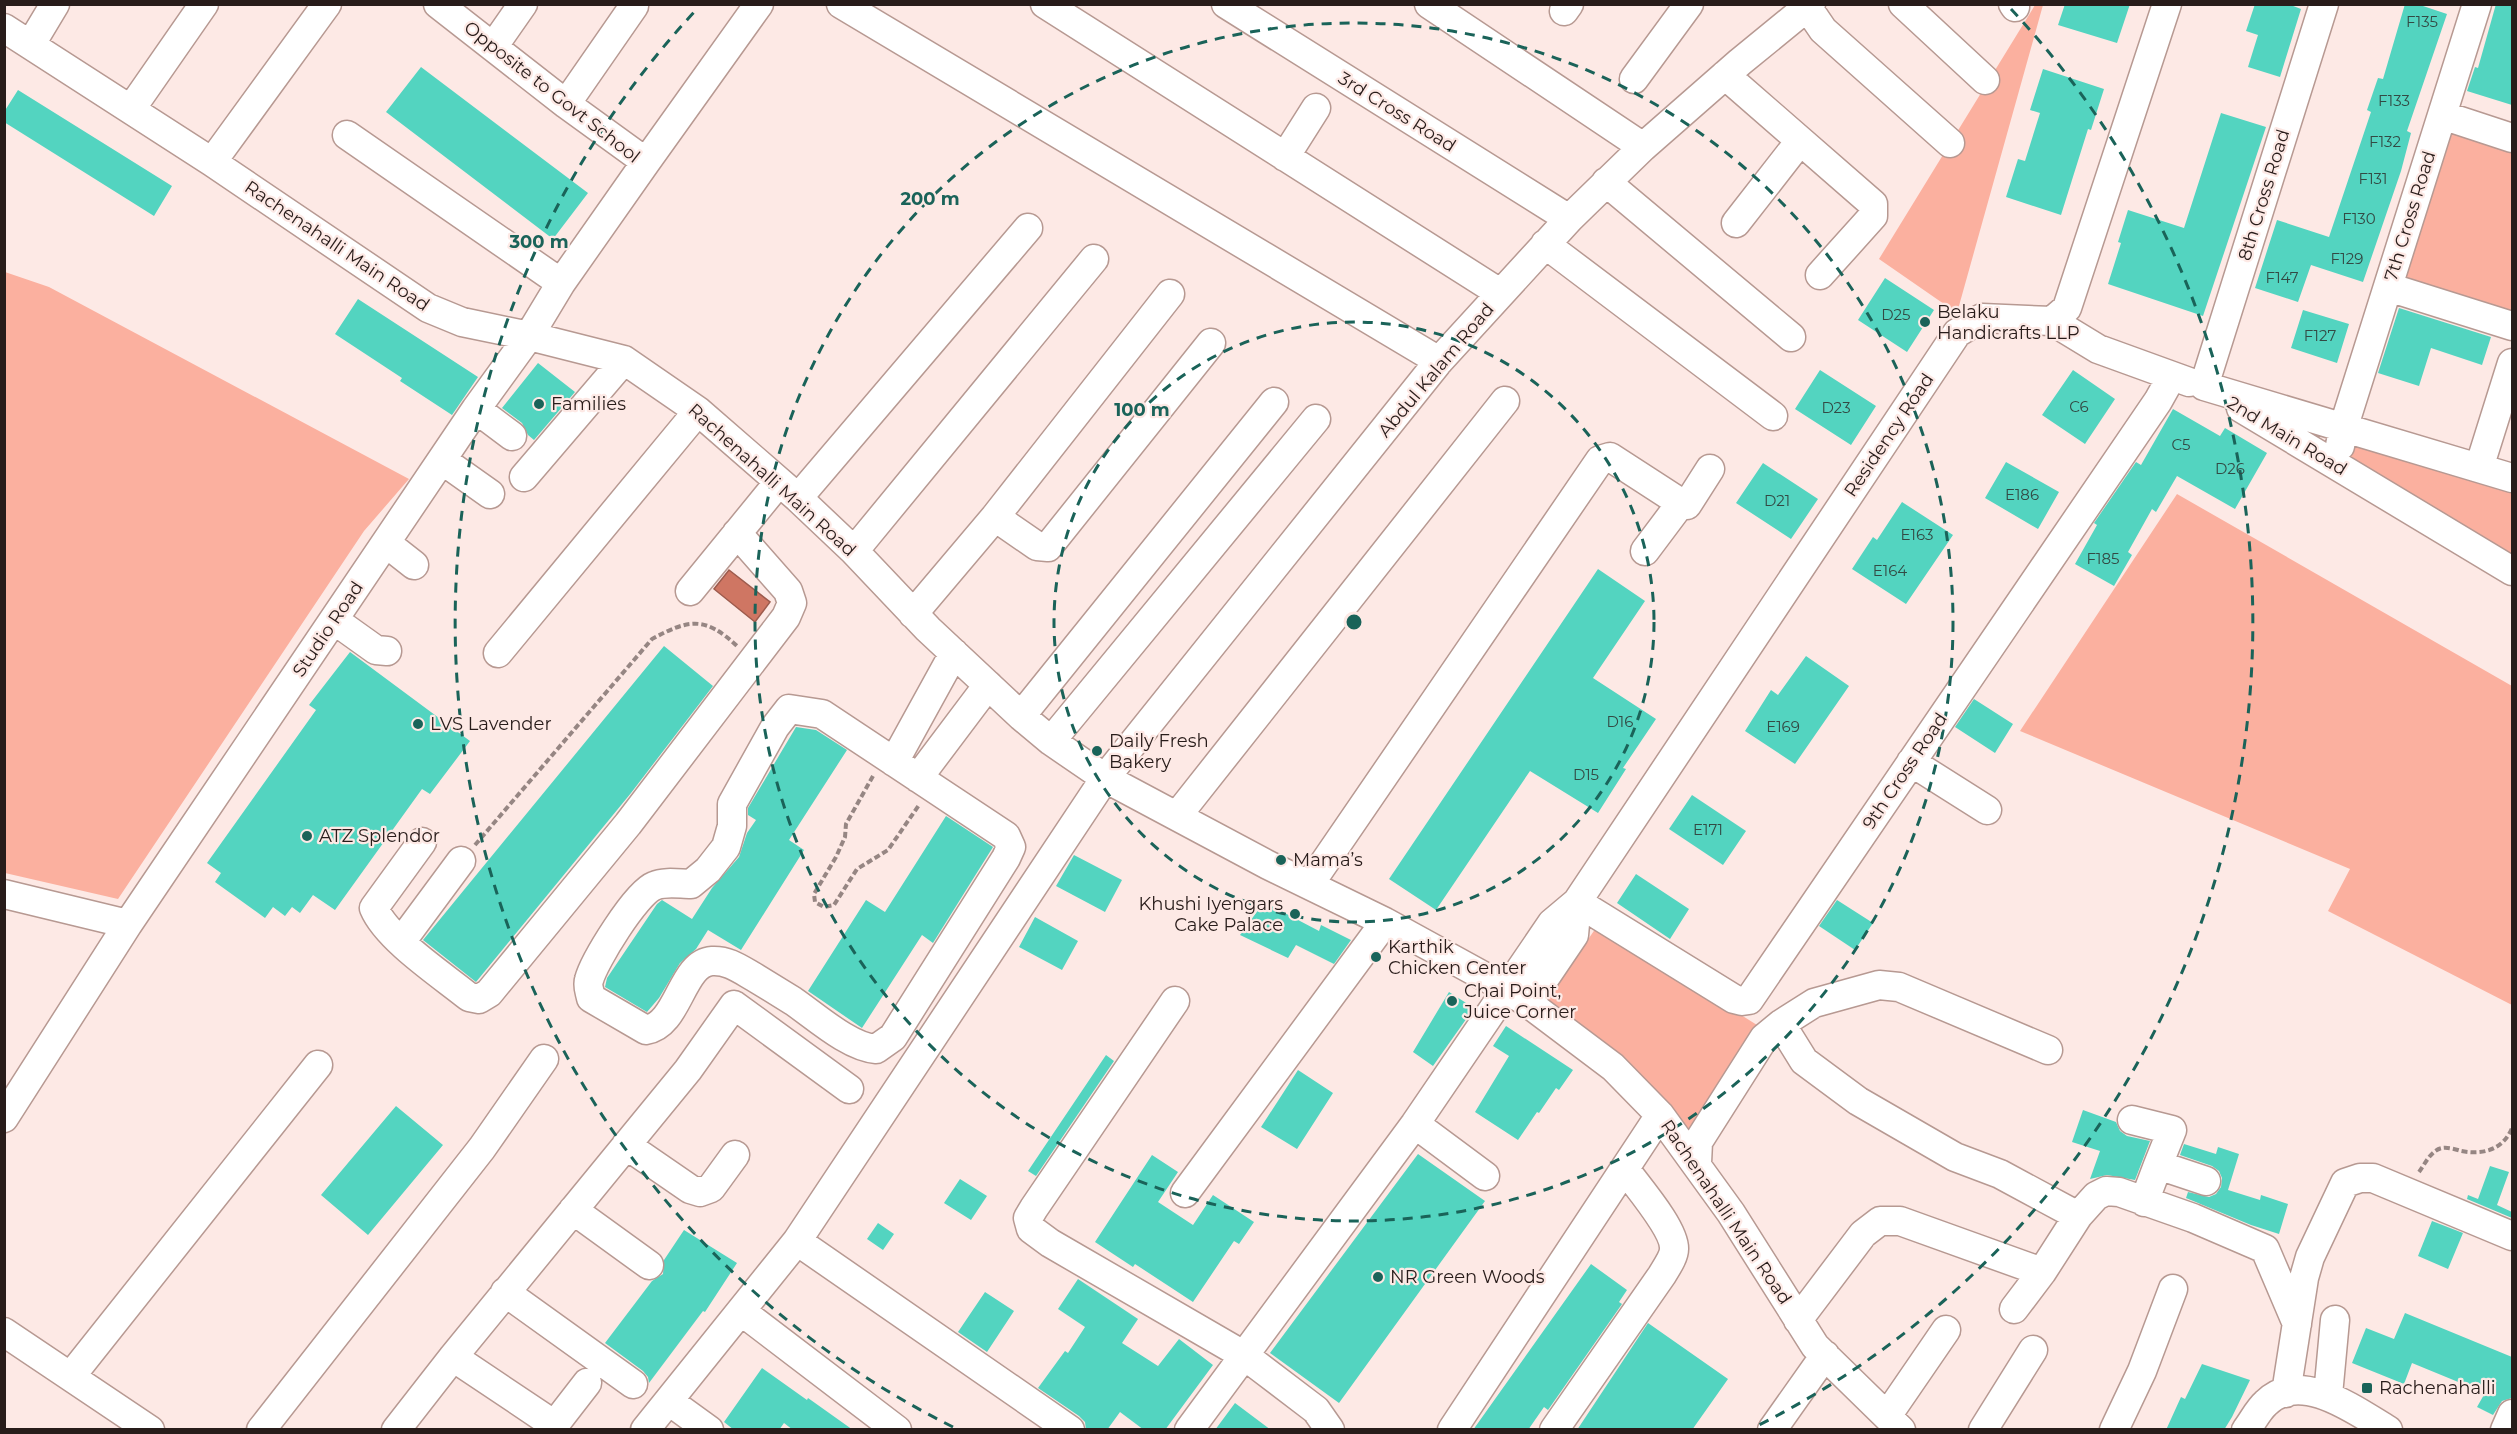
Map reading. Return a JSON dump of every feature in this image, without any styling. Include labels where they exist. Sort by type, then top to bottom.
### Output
[{"type":"street","points":[[31,44],[55,4]]},
{"type":"street","points":[[131,109],[204,4]]},
{"type":"street","points":[[212,162],[327,4]]},
{"type":"street","name":"Opposite to Govt School","points":[[438,4],[566,104],[646,162],[561,283],[529,336]]},
{"type":"street","points":[[493,47],[522,4]]},
{"type":"street","points":[[646,162],[759,4]]},
{"type":"street","points":[[841,4],[1439,361]]},
{"type":"street","points":[[1045,4],[1500,293]]},
{"type":"street","name":"3rd Cross Road","points":[[1226,4],[1569,219]]},
{"type":"street","points":[[1429,4],[1643,147]]},
{"type":"street","points":[[1634,79],[1689,4]]},
{"type":"street","points":[[1777,4],[1732,69],[1800,141],[1873,204],[1874,216],[1820,275]]},
{"type":"street","points":[[1904,4],[1985,80]]},
{"type":"street","points":[[2052,321],[2067,308],[2167,4]]},
{"type":"street","name":"8th Cross Road","points":[[2204,386],[2324,4]]},
{"type":"street","name":"7th Cross Road","points":[[2337,466],[2343,429],[2477,4]]},
{"type":"street","points":[[566,104],[634,6]]},
{"type":"street","points":[[1809,6],[1823,30],[1950,144]]},
{"type":"street","name":"Abdul Kalam Road","points":[[645,1430],[796,1241],[1105,778],[1439,361],[1545,244],[1606,182],[1732,69],[1809,6]]},
{"type":"street","name":"Rachenahalli Main Road","points":[[4,28],[212,162],[428,308],[462,321],[624,360],[698,411],[789,490],[854,551],[954,653],[1051,741],[1105,778],[1309,885],[1385,922],[1518,996],[1613,1067],[1660,1115],[1697,1163],[1815,1346],[1894,1423]]},
{"type":"street","points":[[1285,157],[1316,108]]},
{"type":"street","points":[[2442,116],[2512,138]]},
{"type":"street","points":[[347,135],[561,283]]},
{"type":"street","points":[[1736,223],[1800,141]]},
{"type":"street","points":[[1606,182],[1791,337]]},
{"type":"street","points":[[690,591],[736,533],[789,490],[1028,228]]},
{"type":"street","points":[[1545,244],[1773,416]]},
{"type":"street","points":[[854,551],[1094,259]]},
{"type":"street","points":[[2388,287],[2512,326]]},
{"type":"street","points":[[914,614],[995,517],[1170,294]]},
{"type":"street","name":"Residency Road","points":[[1518,996],[1552,923],[1577,902],[1957,333],[1982,318],[2052,321]]},
{"type":"street","name":"2nd Main Road","points":[[2052,321],[2098,349],[2204,386],[2512,572]]},
{"type":"street","name":"Studio Road","points":[[4,1118],[128,924],[476,409],[529,336]]},
{"type":"street","points":[[995,517],[1037,546],[1048,547],[1211,343]]},
{"type":"street","points":[[524,477],[624,360]]},
{"type":"street","points":[[2480,468],[2512,363]]},
{"type":"street","name":"9th Cross Road","points":[[1577,902],[1734,999],[1749,1000],[2172,376]]},
{"type":"street","points":[[2204,386],[2512,478]]},
{"type":"street","points":[[1177,816],[1505,401]]},
{"type":"street","points":[[1021,716],[1274,402]]},
{"type":"street","points":[[476,409],[512,436]]},
{"type":"street","points":[[498,653],[698,411]]},
{"type":"street","points":[[1051,741],[1316,419]]},
{"type":"street","points":[[1309,885],[1600,460],[1610,457],[1687,505],[1710,469]]},
{"type":"street","points":[[442,460],[490,494]]},
{"type":"street","points":[[1645,551],[1681,503]]},
{"type":"street","points":[[427,847],[374,908],[378,918],[389,932],[469,997],[479,999],[489,993],[628,824],[786,618],[792,603],[788,591],[736,533]]},
{"type":"street","points":[[386,543],[414,565]]},
{"type":"street","points":[[334,620],[376,650],[387,651]]},
{"type":"street","points":[[889,759],[954,653]]},
{"type":"street","points":[[924,783],[988,685]]},
{"type":"street","points":[[789,709],[822,714],[924,783],[1006,836],[1011,847],[893,1037],[884,1045],[876,1049],[867,1049],[849,1040],[790,999],[730,963],[711,960],[697,966],[665,1018],[655,1029],[646,1030],[591,998],[588,984],[594,966],[632,906],[653,886],[672,883],[692,884],[708,870],[726,848],[732,826],[732,804],[775,726],[789,709]]},
{"type":"street","points":[[1911,762],[1987,810]]},
{"type":"street","points":[[401,942],[461,861]]},
{"type":"street","points":[[4,894],[128,924]]},
{"type":"street","points":[[1185,1194],[1385,922]]},
{"type":"street","points":[[1697,1163],[1698,1142],[1764,1038],[1814,1003],[1879,985],[1899,987],[2048,1050]]},
{"type":"street","points":[[1189,1430],[1415,1124],[1518,996]]},
{"type":"street","points":[[1175,1001],[1028,1218],[1031,1229],[1050,1243],[1245,1356],[1316,1410],[1330,1430]]},
{"type":"street","points":[[396,1430],[688,1070],[734,1005],[849,1089]]},
{"type":"street","points":[[1781,1024],[1804,1061],[1858,1101],[1956,1157],[2000,1174],[2078,1215]]},
{"type":"street","points":[[261,1430],[482,1148],[544,1059]]},
{"type":"street","points":[[71,1376],[318,1065]]},
{"type":"street","points":[[1452,1430],[1660,1115]]},
{"type":"street","points":[[2132,1120],[2172,1130],[2144,1202]]},
{"type":"street","points":[[1415,1124],[1485,1176]]},
{"type":"street","points":[[626,1145],[690,1189],[700,1192],[711,1188],[735,1155]]},
{"type":"street","points":[[2158,1165],[2206,1181]]},
{"type":"street","points":[[1554,1430],[1662,1275],[1674,1251],[1673,1239],[1666,1227],[1625,1168]]},
{"type":"street","points":[[2286,1393],[2304,1278],[2310,1257],[2345,1183],[2360,1178],[2373,1178],[2512,1236]]},
{"type":"street","points":[[2014,1309],[2042,1272],[2078,1215],[2096,1196],[2106,1191],[2119,1192],[2193,1218],[2265,1249],[2297,1324]]},
{"type":"street","points":[[573,1210],[649,1265]]},
{"type":"street","points":[[1798,1320],[1863,1234],[1880,1221],[1900,1221],[2042,1272]]},
{"type":"street","points":[[796,1241],[1070,1430]]},
{"type":"street","points":[[2114,1430],[2142,1371],[2172,1289]]},
{"type":"street","points":[[506,1292],[633,1384]]},
{"type":"street","points":[[741,1311],[897,1430]]},
{"type":"street","points":[[2328,1395],[2336,1320]]},
{"type":"street","points":[[1894,1423],[1946,1330]]},
{"type":"street","points":[[4,1332],[150,1430]]},
{"type":"street","points":[[1983,1430],[2033,1350]]},
{"type":"street","points":[[1772,1430],[1825,1355]]},
{"type":"street","points":[[453,1357],[547,1420],[556,1423],[586,1383]]},
{"type":"street","points":[[2247,1430],[2266,1402],[2286,1393],[2304,1391],[2328,1395],[2388,1430]]},
{"type":"street","points":[[669,1401],[710,1430]]},
{"type":"street","points":[[2505,1430],[2512,1414]]},
{"type":"path","points":[[461,861],[652,639],[679,624],[701,623],[720,630],[753,660]]},
{"type":"path","points":[[889,759],[846,825],[845,837],[814,894],[815,902],[824,907],[834,905],[857,869],[888,850],[924,783]]},
{"type":"path","points":[[2405,1191],[2434,1151],[2443,1147],[2477,1154],[2494,1149],[2509,1137],[2512,1128]]},
{"type":"shaded area","points":[[2035,5],[2043,5],[1957,313],[1879,259]]},
{"type":"shaded area","points":[[2453,130],[2512,149],[2512,307],[2510,315],[2405,281]]},
{"type":"shaded area","points":[[5,272],[49,287],[409,479],[364,531],[118,899],[5,873]]},
{"type":"shaded area","points":[[2352,439],[2512,493],[2512,557],[2344,460]]},
{"type":"shaded area","points":[[2177,494],[2512,686],[2512,1005],[2328,911],[2350,869],[2020,731]]},
{"type":"shaded area","points":[[729,570],[770,602],[755,622],[714,589]]},
{"type":"shaded area","points":[[1598,925],[1757,1025],[1692,1137],[1544,1003]]},
{"type":"building","points":[[2065,4],[2130,4],[2117,43],[2058,25]]},
{"type":"building","points":[[2255,4],[2288,4],[2301,9],[2280,77],[2248,67],[2258,35],[2246,31]]},
{"type":"building","points":[[2405,4],[2417,4],[2447,14],[2407,131],[2411,133],[2401,171],[2363,282],[2311,265],[2298,302],[2255,288],[2277,220],[2329,237],[2371,112],[2367,110],[2378,78],[2383,79]]},
{"type":"building","points":[[2496,4],[2512,4],[2512,105],[2467,91],[2475,67],[2478,68]]},
{"type":"building","points":[[421,67],[588,193],[553,239],[386,112]]},
{"type":"building","points":[[2043,69],[2104,89],[2091,130],[2088,129],[2061,215],[2006,197],[2018,159],[2025,161],[2040,113],[2030,110]]},
{"type":"building","points":[[18,90],[172,186],[154,216],[4,122],[4,112]]},
{"type":"building","points":[[2221,113],[2266,127],[2203,316],[2108,284],[2121,243],[2118,242],[2128,210],[2184,228]]},
{"type":"building","points":[[1885,278],[1934,310],[1907,352],[1858,320]]},
{"type":"building","points":[[358,299],[478,377],[452,415],[400,381],[402,378],[335,334]]},
{"type":"building","points":[[2399,308],[2491,337],[2482,365],[2431,348],[2419,386],[2378,373]]},
{"type":"building","points":[[2303,310],[2349,324],[2337,363],[2291,348]]},
{"type":"building","name":"Families","points":[[538,363],[575,392],[534,440],[528,435],[522,423],[502,408]]},
{"type":"building","points":[[1820,370],[1876,406],[1851,445],[1795,409]]},
{"type":"building","points":[[2073,370],[2115,399],[2085,444],[2042,415]]},
{"type":"building","points":[[2173,409],[2220,436],[2225,428],[2267,453],[2235,509],[2177,476],[2156,512],[2152,509],[2128,552],[2132,555],[2114,586],[2075,564],[2097,525],[2094,523],[2136,462],[2141,465]]},
{"type":"building","points":[[2006,462],[2059,492],[2038,529],[1985,498]]},
{"type":"building","points":[[1763,463],[1818,499],[1791,539],[1736,503]]},
{"type":"building","points":[[1902,502],[1953,535],[1906,604],[1852,569],[1873,537],[1877,540]]},
{"type":"building","points":[[1598,569],[1645,601],[1593,678],[1656,719],[1623,768],[1626,769],[1598,813],[1530,771],[1436,910],[1389,879]]},
{"type":"building","points":[[664,646],[713,686],[631,793],[476,982],[423,940]]},
{"type":"building","name":"ATZ Splendor","points":[[350,652],[470,741],[430,794],[422,789],[335,910],[313,895],[300,913],[292,907],[285,916],[273,907],[265,918],[215,882],[221,873],[207,863],[316,710],[309,705]]},
{"type":"building","points":[[1806,656],[1849,686],[1795,764],[1745,731],[1771,690],[1778,695]]},
{"type":"building","points":[[1974,699],[2013,724],[1995,753],[1955,727]]},
{"type":"building","points":[[796,727],[816,730],[847,750],[789,840],[804,850],[741,950],[708,930],[696,949],[680,963],[659,998],[647,1012],[605,987],[607,978],[657,904],[662,900],[692,919],[712,888],[739,857],[747,833],[756,820],[748,815],[748,808]]},
{"type":"building","points":[[1692,795],[1746,831],[1723,865],[1669,829]]},
{"type":"building","points":[[946,816],[993,847],[933,943],[922,935],[862,1028],[808,991],[866,900],[885,912]]},
{"type":"building","points":[[1074,855],[1122,880],[1105,912],[1056,886]]},
{"type":"building","points":[[1636,874],[1689,909],[1670,939],[1617,903]]},
{"type":"building","points":[[1837,900],[1873,923],[1855,950],[1819,926]]},
{"type":"building","points":[[1264,902],[1319,931],[1321,925],[1351,940],[1334,964],[1296,945],[1288,958],[1240,935]]},
{"type":"building","points":[[1035,917],[1078,941],[1062,970],[1019,947]]},
{"type":"building","points":[[1449,992],[1474,1008],[1433,1066],[1413,1052]]},
{"type":"building","points":[[1506,1026],[1573,1070],[1559,1090],[1556,1088],[1539,1113],[1537,1112],[1518,1140],[1475,1112],[1509,1056],[1493,1046]]},
{"type":"building","points":[[1106,1055],[1114,1061],[1036,1176],[1028,1171]]},
{"type":"building","points":[[1298,1070],[1333,1093],[1297,1149],[1261,1127]]},
{"type":"building","points":[[396,1106],[443,1145],[368,1235],[321,1195]]},
{"type":"building","points":[[2083,1110],[2116,1122],[2120,1131],[2127,1136],[2150,1141],[2135,1180],[2107,1175],[2090,1179],[2100,1151],[2072,1142]]},
{"type":"building","points":[[2184,1144],[2216,1154],[2218,1147],[2239,1154],[2228,1190],[2260,1200],[2261,1195],[2288,1204],[2279,1234],[2186,1198],[2188,1192],[2209,1197],[2216,1194],[2221,1187],[2222,1178],[2219,1171],[2212,1166],[2180,1155]]},
{"type":"building","name":"NR Green Woods","points":[[1418,1154],[1485,1201],[1339,1403],[1270,1353]]},
{"type":"building","points":[[1152,1155],[1178,1172],[1158,1202],[1193,1225],[1213,1195],[1254,1222],[1239,1244],[1234,1241],[1193,1302],[1135,1264],[1133,1267],[1095,1242]]},
{"type":"building","points":[[2490,1166],[2509,1172],[2497,1205],[2512,1212],[2512,1218],[2467,1199],[2468,1195],[2478,1199]]},
{"type":"building","points":[[960,1179],[987,1196],[971,1220],[944,1203]]},
{"type":"building","points":[[2432,1221],[2463,1233],[2448,1269],[2418,1256]]},
{"type":"building","points":[[878,1223],[894,1234],[883,1250],[867,1239]]},
{"type":"building","points":[[684,1230],[737,1263],[705,1312],[703,1311],[649,1383],[643,1371],[605,1343],[652,1281],[663,1274],[664,1260]]},
{"type":"building","points":[[1591,1264],[1627,1290],[1619,1302],[1622,1304],[1548,1410],[1544,1407],[1528,1430],[1473,1430]]},
{"type":"building","points":[[1078,1279],[1138,1319],[1122,1343],[1158,1366],[1179,1339],[1213,1365],[1165,1430],[1144,1430],[1120,1412],[1107,1430],[1086,1430],[1085,1422],[1079,1416],[1038,1388],[1065,1351],[1068,1353],[1085,1327],[1058,1309]]},
{"type":"building","points":[[985,1292],[1014,1311],[987,1352],[958,1332]]},
{"type":"building","points":[[2405,1313],[2512,1357],[2512,1398],[2502,1401],[2493,1415],[2477,1407],[2485,1393],[2412,1363],[2404,1384],[2352,1363],[2366,1328],[2394,1339]]},
{"type":"building","points":[[1648,1323],[1728,1379],[1692,1430],[1577,1430]]},
{"type":"building","points":[[2202,1364],[2250,1380],[2232,1417],[2224,1430],[2166,1430],[2181,1397],[2185,1399]]},
{"type":"building","points":[[762,1368],[853,1430],[793,1430],[784,1423],[779,1430],[734,1430],[724,1422]]},
{"type":"building","points":[[1235,1403],[1271,1430],[1215,1430]]},
{"type":"place","name":"Belaku Handicrafts LLP","points":[[1925,322]]},
{"type":"place","name":"Families","points":[[539,404]]},
{"type":"place","name":"LVS Lavender","points":[[418,724]]},
{"type":"place","name":"Daily Fresh Bakery","points":[[1097,751]]},
{"type":"place","name":"ATZ Splendor","points":[[307,836]]},
{"type":"place","name":"Mama’s","points":[[1281,860]]},
{"type":"place","name":"Khushi Iyengars Cake Palace","points":[[1295,914]]},
{"type":"place","name":"Karthik Chicken Center","points":[[1376,957]]},
{"type":"place","name":"Chai Point, Juice Corner","points":[[1452,1001]]},
{"type":"place","name":"NR Green Woods","points":[[1378,1277]]},
{"type":"place","name":"Rachenahalli","points":[[2367,1388]]}]
